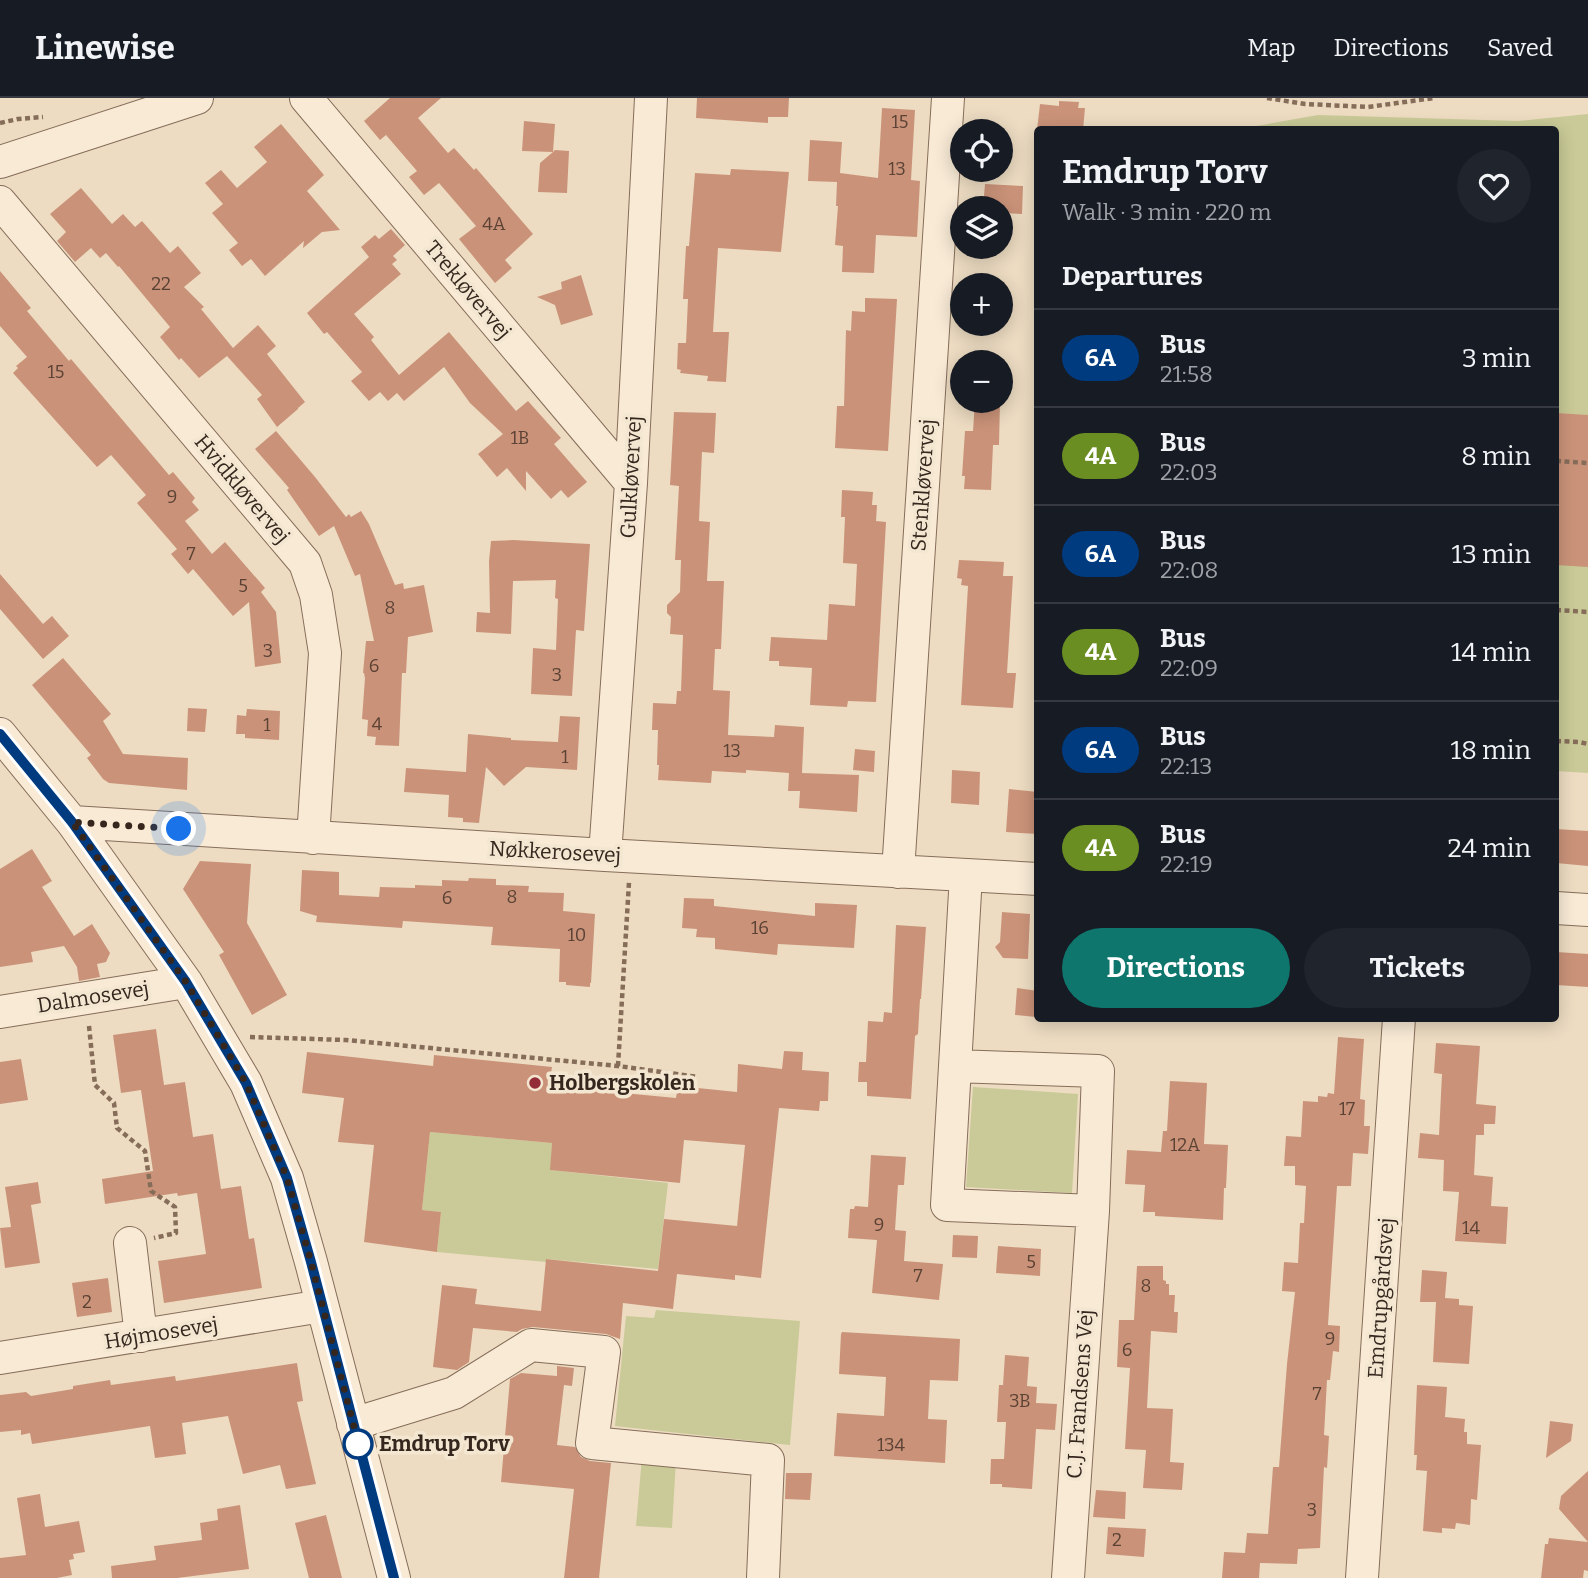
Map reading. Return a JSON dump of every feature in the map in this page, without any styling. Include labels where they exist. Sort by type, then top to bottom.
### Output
[{"type":"street","points":[[0,162],[197,98]]},
{"type":"street","name":"Trekløvervej","points":[[306,98],[631,483]]},
{"type":"street","name":"Gulkløvervej","points":[[618,856],[631,483],[651,98]]},
{"type":"street","name":"Stenkløvervej","points":[[898,872],[948,98]]},
{"type":"street","name":"Hvidkløvervej","points":[[0,202],[304,563],[316,595],[325,653],[313,838]]},
{"type":"street","points":[[0,734],[72,822],[186,982],[246,1083],[287,1178],[394,1578]]},
{"type":"street","name":"Nøkkerosevej","points":[[72,822],[1034,879]]},
{"type":"street","points":[[966,875],[947,1205],[1093,1211]]},
{"type":"street","points":[[1559,908],[1588,910]]},
{"type":"street","name":"Dalmosevej","points":[[0,1012],[186,982]]},
{"type":"street","name":"Emdrupgårdsvej","points":[[1362,1578],[1399,1022]]},
{"type":"street","name":"C.J. Frandsens Vej","points":[[955,1066],[1098,1070],[1093,1211],[1068,1578]]},
{"type":"street","points":[[130,1243],[141,1336]]},
{"type":"street","name":"Højmosevej","points":[[0,1358],[322,1307]]},
{"type":"street","points":[[353,1424],[454,1393],[531,1345],[604,1352],[592,1443],[768,1460],[763,1578]]},
{"type":"path","points":[[1267,98],[1305,104],[1368,107],[1434,98]]},
{"type":"path","points":[[1559,461],[1588,463]]},
{"type":"path","points":[[1559,610],[1588,612]]},
{"type":"path","points":[[1559,741],[1588,744]]},
{"type":"path","points":[[618,856],[618,1066]]},
{"type":"path","points":[[86,998],[95,1085],[114,1103],[117,1128],[145,1151],[151,1191],[175,1207],[176,1233],[130,1243]]},
{"type":"path","points":[[218,1036],[346,1040],[618,1066],[698,1077]]},
{"type":"green space","points":[[1588,114],[1588,773],[1559,771],[1559,126],[1256,126],[1318,115],[1518,121]]},
{"type":"green space","points":[[973,1087],[1078,1094],[1072,1193],[966,1187]]},
{"type":"green space","points":[[430,1132],[552,1143],[551,1170],[668,1183],[658,1269],[437,1252],[441,1212],[422,1210]]},
{"type":"green space","points":[[656,1310],[800,1321],[790,1445],[615,1426],[626,1316],[654,1318]]},
{"type":"green space","points":[[642,1457],[676,1460],[672,1528],[636,1526]]},
{"type":"building","points":[[390,98],[441,98],[418,118],[448,153],[454,148],[474,170],[476,168],[533,234],[505,260],[512,268],[495,283],[459,239],[476,226],[439,183],[424,195],[409,177],[417,171],[386,135],[380,140],[364,121]]},
{"type":"building","points":[[697,98],[789,98],[788,117],[768,117],[768,123],[696,118]]},
{"type":"building","points":[[1059,101],[1079,102],[1078,108],[1085,108],[1083,126],[1037,126],[1040,104],[1059,106]]},
{"type":"building","points":[[882,108],[915,110],[911,180],[920,181],[917,237],[876,235],[874,273],[842,272],[843,246],[835,245],[837,182],[808,181],[810,140],[842,142],[840,173],[878,178]]},
{"type":"building","points":[[524,121],[555,124],[553,152],[522,151]]},
{"type":"building","points":[[281,124],[324,175],[307,191],[340,230],[322,232],[303,248],[304,241],[265,276],[251,259],[242,266],[229,250],[238,243],[212,213],[223,204],[205,183],[221,170],[237,188],[267,162],[254,147]]},
{"type":"building","points":[[555,150],[569,151],[567,193],[538,192],[540,163]]},
{"type":"building","points":[[731,169],[789,172],[781,252],[718,248],[713,332],[729,332],[726,382],[707,381],[708,376],[680,373],[681,370],[677,369],[678,343],[686,343],[688,299],[683,299],[686,246],[689,246],[695,173],[730,175]]},
{"type":"building","points":[[985,184],[1023,186],[1022,214],[1013,214],[1013,196],[984,196]]},
{"type":"building","points":[[81,188],[112,224],[123,214],[135,227],[142,221],[170,253],[178,246],[201,273],[184,287],[204,307],[201,309],[233,348],[258,325],[276,346],[267,354],[305,402],[277,427],[257,399],[262,395],[227,356],[199,378],[181,358],[179,360],[160,337],[170,327],[106,253],[100,258],[91,248],[75,262],[57,241],[66,232],[50,214]]},
{"type":"building","points":[[391,229],[405,245],[393,256],[397,260],[392,264],[401,274],[354,314],[374,337],[371,340],[399,375],[449,332],[516,411],[528,401],[561,438],[554,444],[587,482],[568,498],[561,490],[551,499],[526,471],[526,491],[507,468],[497,477],[478,454],[503,434],[470,403],[444,367],[404,401],[397,393],[388,401],[380,392],[369,401],[351,381],[362,372],[307,313],[369,257],[361,247],[375,235],[379,239]]},
{"type":"building","points":[[0,271],[31,308],[27,311],[69,361],[71,359],[169,475],[173,472],[195,498],[192,502],[199,510],[185,521],[212,554],[225,542],[265,588],[261,592],[276,612],[281,663],[255,667],[249,602],[233,616],[193,569],[188,574],[171,554],[177,549],[137,503],[146,495],[111,455],[97,467],[13,373],[18,368],[16,366],[27,357],[0,326]]},
{"type":"building","points":[[581,275],[593,315],[561,325],[555,305],[537,297],[562,289],[561,282]]},
{"type":"building","points":[[865,298],[897,299],[888,451],[835,448],[837,406],[844,406],[846,330],[851,331],[852,311],[865,312]]},
{"type":"building","points":[[674,412],[716,413],[714,453],[702,452],[699,521],[710,522],[707,581],[724,581],[721,649],[715,649],[713,690],[730,691],[728,735],[774,737],[775,725],[804,727],[802,773],[859,775],[857,812],[799,808],[800,791],[788,791],[789,773],[712,771],[711,783],[658,780],[658,730],[652,730],[653,703],[676,704],[677,691],[681,691],[683,635],[670,634],[671,617],[667,613],[667,605],[680,592],[681,560],[675,560],[679,486],[670,485]]},
{"type":"building","points":[[974,413],[1000,413],[999,445],[993,445],[991,490],[964,489],[965,476],[962,476],[965,431],[973,431]]},
{"type":"building","points":[[1559,413],[1588,415],[1588,567],[1559,565]]},
{"type":"building","points":[[276,431],[346,517],[361,511],[395,585],[403,583],[404,589],[424,585],[433,632],[408,637],[406,673],[402,673],[399,746],[375,745],[376,737],[367,736],[368,720],[362,719],[366,641],[374,641],[360,574],[355,576],[334,526],[319,536],[287,490],[289,488],[255,449]]},
{"type":"building","points":[[842,490],[873,492],[872,505],[877,505],[876,521],[886,522],[876,702],[848,701],[847,707],[810,705],[812,668],[779,666],[779,661],[769,661],[771,637],[827,640],[829,604],[855,606],[857,564],[843,563],[845,517],[841,517]]},
{"type":"building","points":[[491,541],[590,544],[584,631],[576,630],[572,696],[531,694],[533,648],[556,650],[556,580],[513,581],[511,634],[476,632],[477,612],[490,613]]},
{"type":"building","points":[[959,560],[1004,562],[1003,576],[1013,576],[1007,673],[1016,673],[1013,708],[961,705],[968,586],[961,585],[962,579],[957,578]]},
{"type":"building","points":[[0,574],[43,624],[52,616],[69,636],[43,659],[0,609]]},
{"type":"building","points":[[63,658],[111,714],[103,721],[123,754],[188,758],[187,790],[109,783],[103,779],[87,758],[91,755],[32,685]]},
{"type":"building","points":[[188,708],[207,709],[205,732],[187,731]]},
{"type":"building","points":[[247,709],[280,711],[279,740],[245,738],[245,734],[236,734],[237,715],[246,716]]},
{"type":"building","points":[[560,716],[580,717],[577,770],[526,767],[504,786],[486,767],[479,823],[448,817],[449,795],[404,792],[406,768],[466,772],[468,734],[511,740],[558,742]]},
{"type":"building","points":[[855,749],[875,751],[874,772],[853,770]]},
{"type":"building","points":[[952,770],[980,772],[979,805],[951,803]]},
{"type":"building","points":[[1009,789],[1034,792],[1034,834],[1006,832]]},
{"type":"building","points":[[1559,829],[1588,831],[1588,866],[1559,863]]},
{"type":"building","points":[[32,849],[52,881],[42,887],[74,936],[92,924],[110,953],[106,962],[97,964],[100,977],[79,981],[77,967],[64,946],[31,952],[33,962],[0,967],[0,869]]},
{"type":"building","points":[[200,861],[251,864],[247,923],[287,995],[252,1015],[219,955],[224,952],[183,889]]},
{"type":"building","points":[[302,870],[339,872],[339,895],[379,897],[380,887],[442,886],[442,880],[468,881],[469,878],[496,879],[496,885],[529,886],[528,892],[564,893],[563,911],[595,914],[590,987],[559,982],[560,949],[491,945],[493,927],[403,921],[402,928],[316,922],[317,916],[300,911]]},
{"type":"building","points":[[684,898],[714,899],[714,906],[815,916],[815,903],[857,905],[854,948],[778,944],[777,955],[715,949],[715,938],[696,937],[697,929],[682,928]]},
{"type":"building","points":[[1002,912],[1030,914],[1028,959],[1003,958],[995,947],[1000,942]]},
{"type":"building","points":[[896,925],[926,927],[911,1099],[867,1096],[867,1082],[858,1082],[859,1062],[866,1062],[868,1021],[883,1022],[884,1012],[892,1013]]},
{"type":"building","points":[[1559,952],[1588,954],[1588,987],[1559,985]]},
{"type":"building","points":[[1017,988],[1034,990],[1034,1017],[1015,1015]]},
{"type":"building","points":[[156,1029],[164,1085],[185,1082],[193,1137],[213,1134],[221,1189],[241,1186],[249,1239],[254,1238],[262,1288],[164,1303],[158,1261],[206,1254],[197,1193],[178,1196],[177,1193],[105,1204],[102,1179],[153,1171],[141,1090],[121,1093],[113,1035]]},
{"type":"building","points":[[1338,1037],[1364,1039],[1360,1099],[1365,1100],[1364,1126],[1370,1126],[1368,1154],[1353,1153],[1351,1186],[1337,1186],[1328,1325],[1340,1326],[1339,1352],[1333,1351],[1330,1380],[1327,1380],[1324,1435],[1329,1436],[1327,1468],[1324,1467],[1320,1548],[1298,1549],[1297,1564],[1260,1563],[1259,1578],[1222,1578],[1224,1552],[1245,1553],[1247,1533],[1268,1534],[1273,1467],[1279,1467],[1295,1292],[1282,1291],[1284,1262],[1298,1263],[1300,1223],[1304,1223],[1306,1186],[1295,1185],[1295,1166],[1284,1166],[1286,1136],[1301,1137],[1303,1101],[1318,1102],[1318,1096],[1327,1097],[1328,1093],[1334,1094]]},
{"type":"building","points":[[1436,1043],[1480,1046],[1476,1104],[1496,1106],[1495,1124],[1484,1124],[1484,1135],[1476,1135],[1474,1175],[1493,1177],[1491,1206],[1508,1207],[1506,1244],[1455,1241],[1459,1192],[1443,1191],[1444,1160],[1418,1158],[1420,1133],[1439,1135],[1442,1074],[1434,1073]]},
{"type":"building","points":[[784,1051],[803,1052],[802,1070],[829,1072],[828,1101],[820,1101],[819,1111],[779,1108],[761,1278],[735,1275],[735,1280],[677,1274],[673,1309],[623,1303],[620,1339],[606,1334],[533,1327],[517,1332],[473,1328],[469,1362],[457,1370],[433,1367],[442,1285],[477,1289],[475,1304],[541,1311],[546,1259],[658,1271],[664,1219],[737,1226],[745,1145],[684,1140],[680,1183],[550,1170],[552,1143],[430,1132],[422,1210],[441,1212],[437,1252],[364,1242],[374,1145],[338,1142],[344,1098],[302,1093],[307,1052],[433,1066],[434,1055],[552,1067],[549,1086],[676,1098],[678,1086],[737,1092],[738,1064],[782,1069]]},
{"type":"building","points":[[21,1059],[28,1100],[0,1104],[0,1062]]},
{"type":"building","points":[[1170,1081],[1207,1083],[1204,1144],[1228,1145],[1223,1220],[1155,1216],[1155,1212],[1143,1212],[1145,1185],[1125,1184],[1127,1150],[1161,1152],[1163,1131],[1167,1131]]},
{"type":"building","points":[[871,1155],[906,1157],[904,1185],[898,1185],[895,1230],[906,1231],[904,1261],[943,1264],[939,1300],[872,1293],[877,1240],[848,1238],[850,1209],[855,1206],[868,1207]]},
{"type":"building","points":[[38,1182],[41,1203],[31,1205],[40,1263],[5,1268],[0,1228],[11,1227],[5,1187]]},
{"type":"building","points":[[953,1235],[978,1236],[977,1258],[952,1257]]},
{"type":"building","points":[[998,1246],[1041,1249],[1040,1276],[996,1273]]},
{"type":"building","points":[[1137,1266],[1163,1266],[1163,1280],[1169,1284],[1169,1295],[1175,1295],[1174,1312],[1178,1312],[1177,1333],[1151,1331],[1147,1408],[1173,1409],[1170,1462],[1184,1463],[1182,1490],[1143,1488],[1146,1450],[1125,1449],[1130,1368],[1117,1367],[1119,1320],[1134,1320]]},
{"type":"building","points":[[1422,1270],[1447,1272],[1445,1298],[1459,1299],[1459,1305],[1473,1306],[1469,1364],[1433,1362],[1436,1302],[1420,1302]]},
{"type":"building","points":[[108,1278],[112,1312],[77,1317],[72,1283]]},
{"type":"building","points":[[842,1332],[960,1339],[958,1381],[930,1380],[928,1419],[947,1420],[945,1463],[834,1456],[837,1413],[884,1416],[886,1377],[839,1374]]},
{"type":"building","points":[[1005,1355],[1029,1357],[1027,1386],[1037,1387],[1036,1403],[1057,1404],[1055,1430],[1036,1429],[1032,1489],[990,1484],[991,1459],[1004,1459],[1006,1422],[997,1422],[999,1385],[1003,1385]]},
{"type":"building","points":[[297,1363],[303,1401],[297,1402],[316,1484],[286,1489],[280,1465],[243,1474],[228,1416],[182,1423],[186,1454],[155,1458],[150,1426],[32,1444],[30,1433],[21,1435],[21,1430],[0,1432],[0,1395],[26,1392],[31,1396],[110,1380],[111,1385],[175,1376],[176,1381]]},
{"type":"building","points":[[557,1366],[574,1368],[572,1386],[564,1385],[557,1445],[575,1447],[581,1457],[590,1461],[611,1463],[599,1578],[564,1578],[574,1489],[501,1482],[510,1379],[521,1373],[557,1376]]},
{"type":"building","points":[[1417,1385],[1447,1387],[1445,1417],[1465,1419],[1467,1444],[1481,1445],[1477,1500],[1471,1499],[1470,1525],[1456,1523],[1455,1529],[1442,1528],[1442,1533],[1423,1531],[1427,1471],[1416,1470],[1417,1455],[1414,1455]]},
{"type":"building","points":[[1550,1421],[1573,1424],[1571,1441],[1546,1458]]},
{"type":"building","points":[[1588,1471],[1588,1542],[1559,1509],[1561,1496]]},
{"type":"building","points":[[786,1473],[812,1473],[810,1500],[785,1499]]},
{"type":"building","points":[[1096,1490],[1126,1492],[1125,1519],[1093,1517]]},
{"type":"building","points":[[40,1494],[45,1527],[79,1521],[85,1552],[73,1554],[74,1559],[69,1560],[72,1575],[57,1578],[0,1578],[0,1558],[26,1555],[17,1498]]},
{"type":"building","points":[[240,1505],[249,1569],[177,1578],[112,1578],[111,1566],[156,1560],[154,1546],[202,1540],[200,1523],[218,1520],[217,1509]]},
{"type":"building","points":[[326,1515],[342,1578],[309,1578],[295,1523]]},
{"type":"building","points":[[1108,1527],[1146,1529],[1144,1557],[1106,1554]]},
{"type":"building","points":[[1549,1538],[1588,1542],[1588,1571],[1584,1570],[1583,1578],[1541,1578],[1545,1544],[1548,1544]]},
{"type":"bus line","name":"6A","points":[[0,734],[72,822],[186,982],[246,1083],[287,1178],[394,1578]]},
{"type":"place","name":"Holbergskolen","points":[[535,1083]]},
{"type":"place","name":"Emdrup Torv","points":[[358,1444]]},
{"type":"route","points":[[179,829],[72,822],[186,982],[246,1083],[287,1178],[359,1446],[358,1444]]}]
